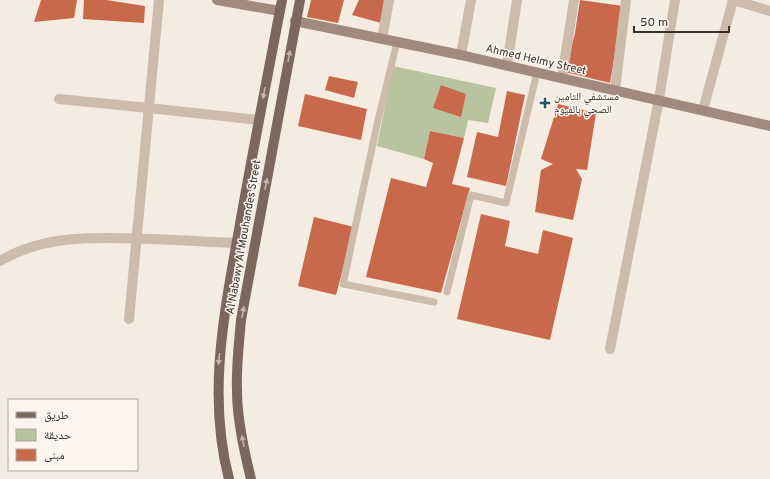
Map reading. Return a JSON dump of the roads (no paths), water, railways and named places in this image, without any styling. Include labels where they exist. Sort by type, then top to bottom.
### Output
[{"type":"main road","points":[[217,0],[280,11]]},
{"type":"main road","name":"Al Nabawy Al Mouhandes Street","points":[[229,479],[220,435],[218,371],[222,322],[258,120],[282,0]]},
{"type":"main road","name":"Al Nabawy Al Mouhandes Street","points":[[251,479],[242,439],[238,409],[238,346],[241,320],[300,0]]},
{"type":"main road","name":"Ahmed Helmy Street","points":[[295,21],[507,65],[770,126]]},
{"type":"street","points":[[129,319],[159,0]]},
{"type":"street","points":[[382,39],[389,0]]},
{"type":"street","points":[[461,55],[471,0]]},
{"type":"street","points":[[507,65],[517,0]]},
{"type":"street","points":[[562,78],[574,0]]},
{"type":"street","points":[[615,90],[626,0]]},
{"type":"street","points":[[610,349],[658,99],[675,0]]},
{"type":"street","points":[[703,110],[733,0],[770,11]]},
{"type":"street","points":[[59,99],[258,120]]},
{"type":"street","points":[[0,261],[31,247],[80,238],[110,237],[237,243]]},
{"type":"lane","points":[[397,42],[378,120],[343,284],[434,302]]},
{"type":"lane","points":[[447,292],[471,195],[506,203],[537,72]]},
{"type":"place","name":"مستشفي التامين الصحي بالفيوم","points":[[545,103]]}]
